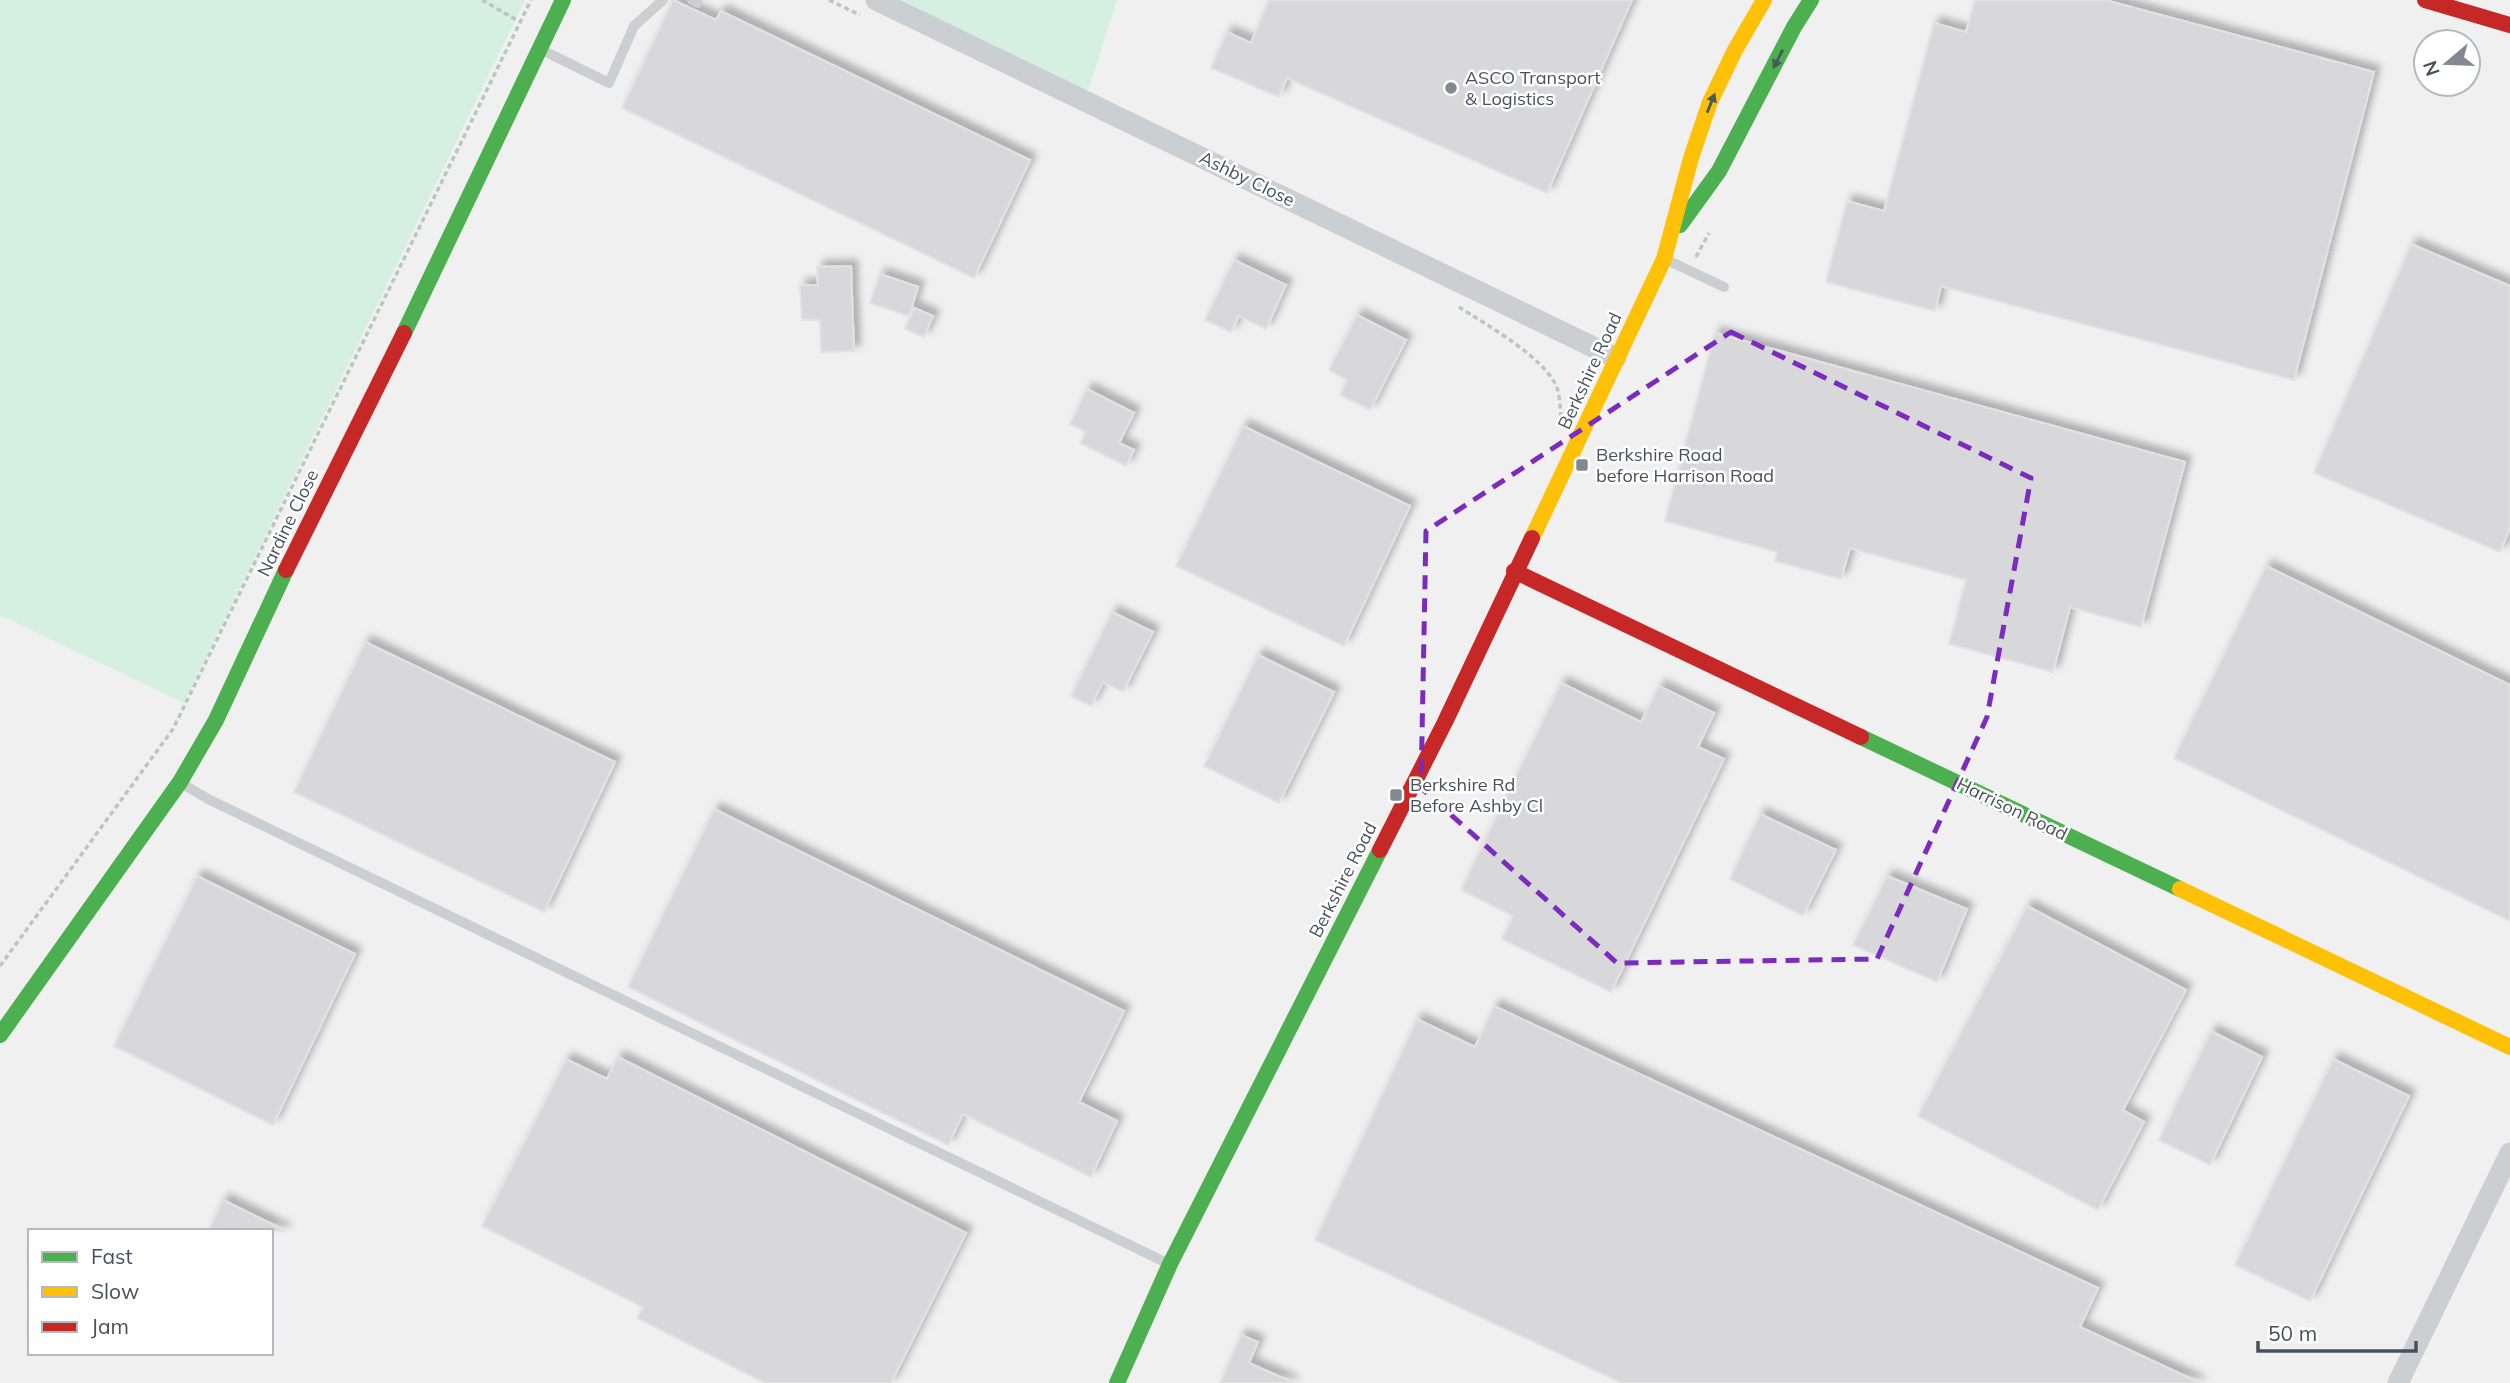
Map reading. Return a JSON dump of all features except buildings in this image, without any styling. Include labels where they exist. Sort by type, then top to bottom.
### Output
[{"type":"main road","name":"Nardine Close","points":[[0,1035],[180,782],[216,720],[303,532],[420,301],[562,0]]},
{"type":"main road","name":"Berkshire Road","points":[[1117,1383],[1170,1264],[1445,722],[1514,571],[1664,259],[1691,158],[1710,102],[1735,50],[1764,0]]},
{"type":"main road","name":"Berkshire Road","points":[[1669,241],[1720,171],[1794,27],[1811,0]]},
{"type":"main road","points":[[2426,0],[2510,25]]},
{"type":"main road","name":"Harrison Road","points":[[1514,571],[2510,1047]]},
{"type":"street","name":"Ashby Close","points":[[871,9],[1616,358]]},
{"type":"street","points":[[2398,1383],[2510,1153]]},
{"type":"lane","points":[[539,48],[609,83],[634,26],[663,0]]},
{"type":"lane","points":[[1664,259],[1724,288]]},
{"type":"lane","points":[[180,782],[208,799],[1170,1264]]},
{"type":"path","points":[[482,0],[520,22]]},
{"type":"path","points":[[0,966],[173,729],[531,0]]},
{"type":"path","points":[[829,0],[871,9]]},
{"type":"path","points":[[1454,304],[1516,344],[1546,372],[1557,388],[1560,423]]},
{"type":"highlighted area","points":[[1731,332],[2031,478],[1987,717],[1877,959],[1617,963],[1421,788],[1426,531]]},
{"type":"green space","points":[[0,0],[525,0],[184,703],[0,615]]},
{"type":"green space","points":[[876,0],[1117,0],[1085,100]]},
{"type":"traffic: fast","points":[[404,333],[563,0]]},
{"type":"traffic: fast","points":[[1680,225],[1719,171],[1794,27],[1811,0]]},
{"type":"traffic: fast","points":[[0,1035],[180,782],[216,720],[286,570]]},
{"type":"traffic: fast","points":[[1861,737],[2180,889]]},
{"type":"traffic: fast","points":[[1117,1383],[1170,1264],[1380,850]]},
{"type":"traffic: slow","points":[[1532,538],[1664,259],[1691,158],[1710,102],[1735,50],[1764,0]]},
{"type":"traffic: slow","points":[[2180,889],[2510,1047]]},
{"type":"traffic: jam","points":[[2425,0],[2510,25]]},
{"type":"traffic: jam","points":[[286,570],[404,333]]},
{"type":"traffic: jam","points":[[1380,850],[1445,722],[1532,538]]},
{"type":"traffic: jam","points":[[1514,571],[1861,737]]},
{"type":"place","name":"ASCO Transport & Logistics","points":[[1451,88]]},
{"type":"place","name":"Berkshire Road before Harrison Road","points":[[1582,465]]},
{"type":"place","name":"Berkshire Rd Before Ashby Cl","points":[[1396,795]]}]
